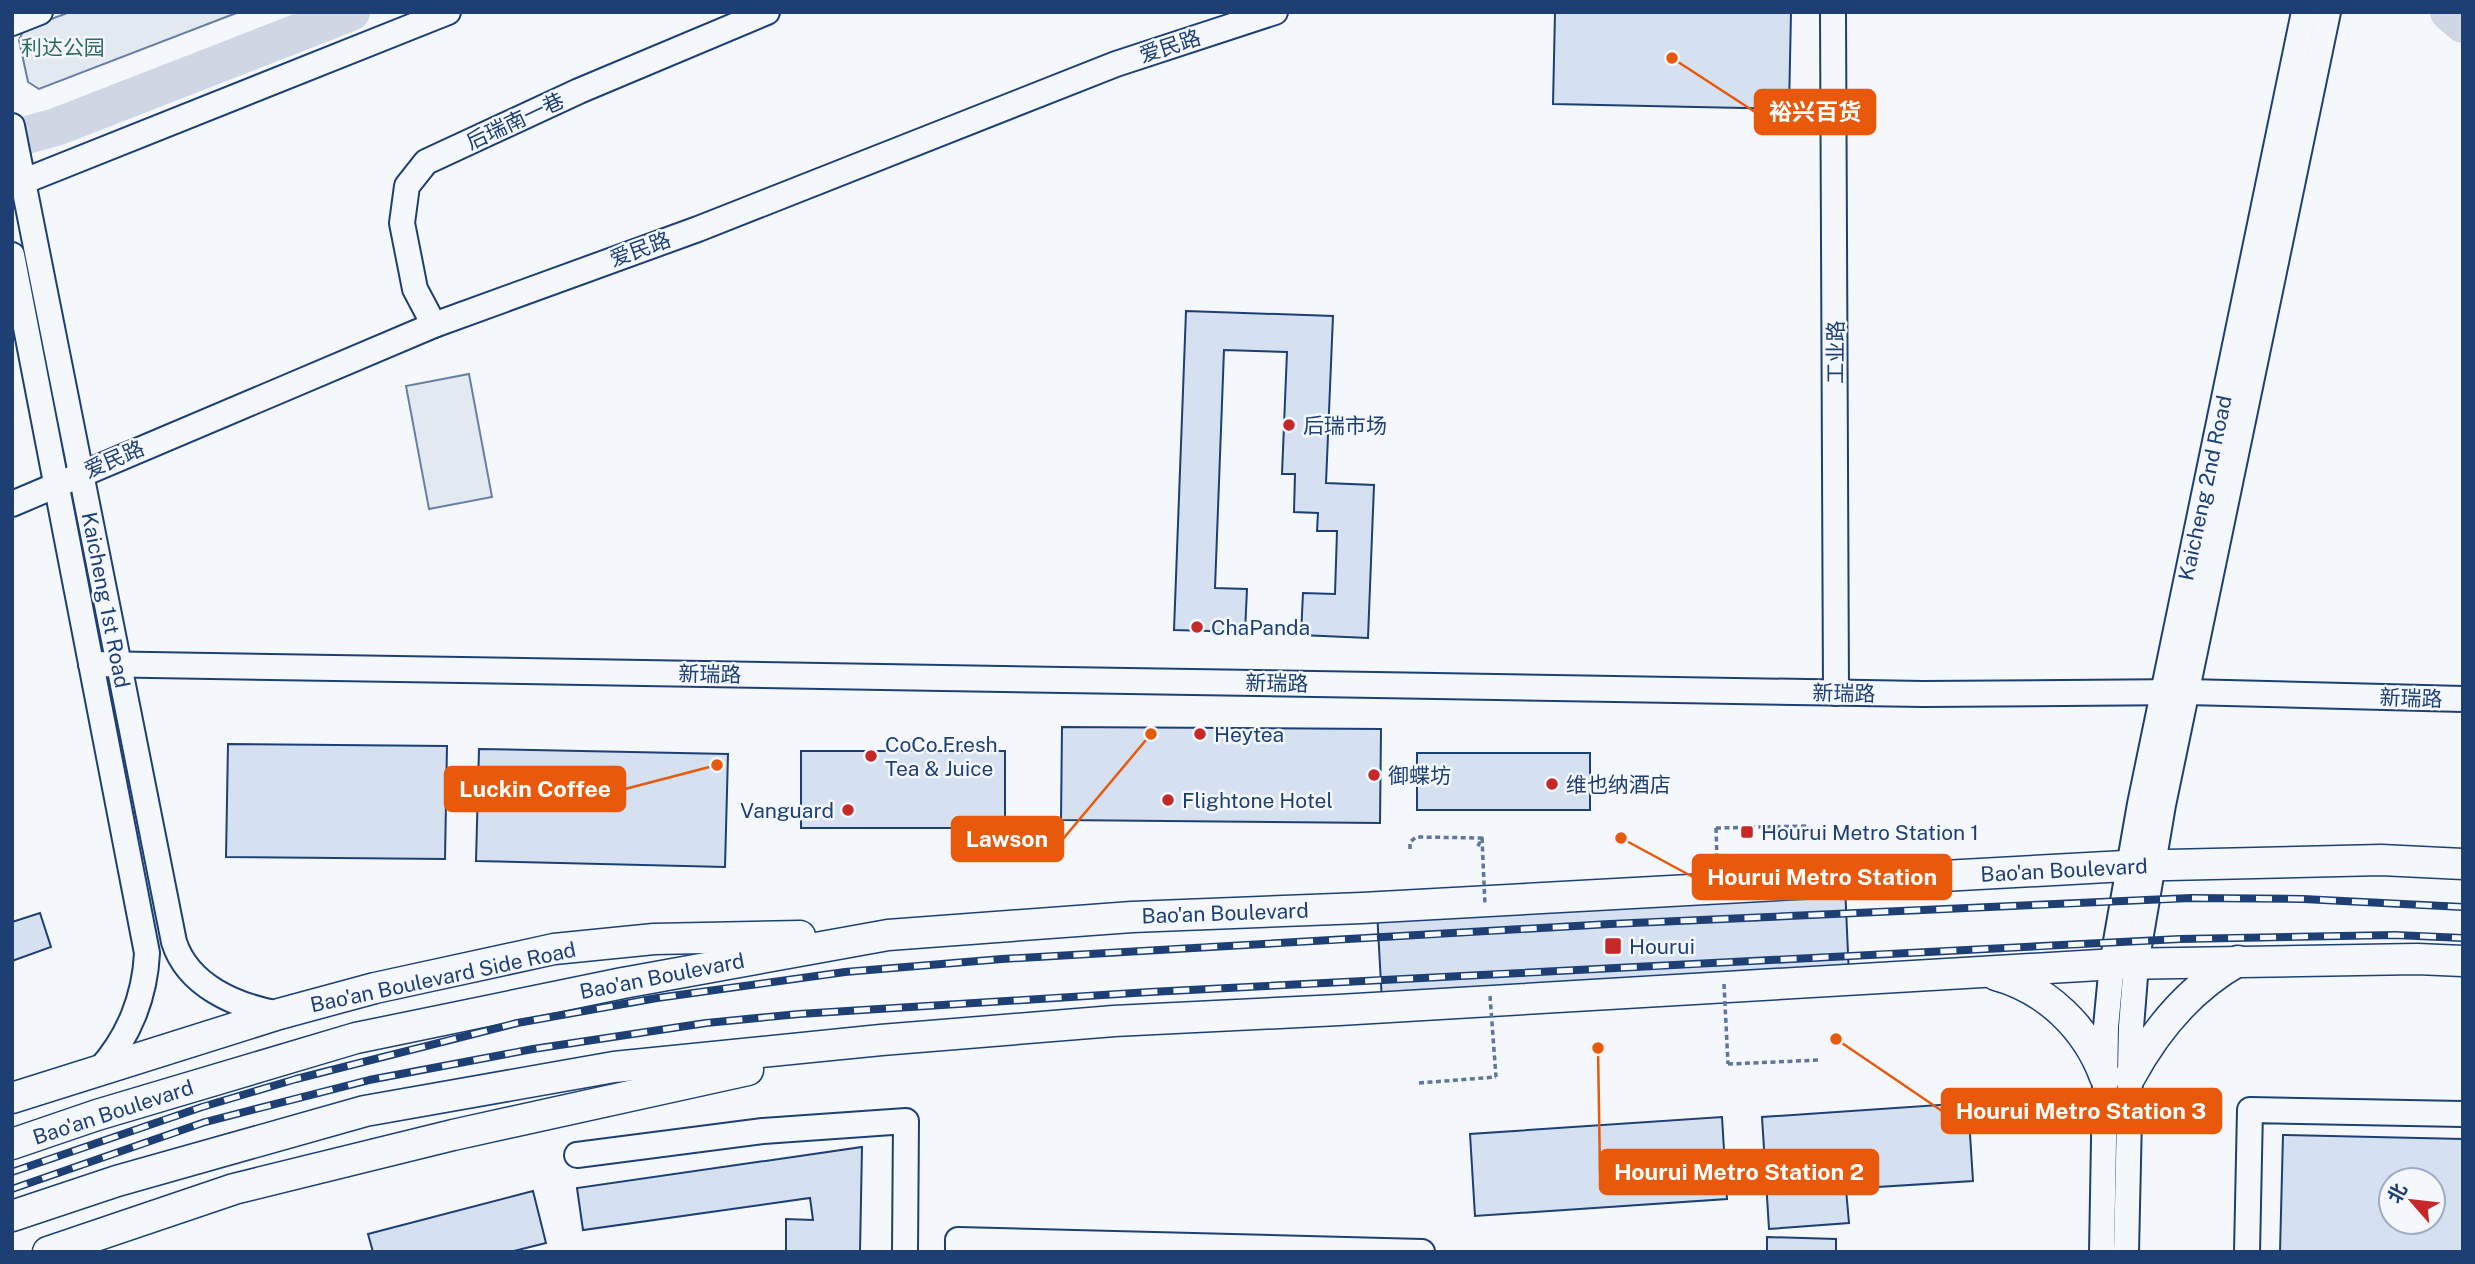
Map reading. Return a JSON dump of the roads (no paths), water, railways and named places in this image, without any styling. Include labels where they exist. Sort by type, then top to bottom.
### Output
[{"type":"main road","points":[[2381,860],[2463,852]]},
{"type":"main road","name":"Bao'an Boulevard","points":[[12,1144],[97,1115],[356,1038],[623,983],[888,934],[1132,917],[2141,866],[2381,860],[2463,864]]},
{"type":"main road","name":"Bao'an Boulevard Side Road","points":[[12,1098],[279,1014],[375,988],[554,949],[654,939],[888,934]]},
{"type":"main road","points":[[1979,972],[2018,983],[2036,992],[2064,1013],[2118,1077],[2181,1005],[2208,980],[2243,961],[2463,981]]},
{"type":"main road","points":[[12,1216],[117,1181],[365,1111],[614,1067],[881,1040],[1114,1021],[2124,964],[2463,961]]},
{"type":"main road","points":[[47,1252],[234,1189],[453,1135],[881,1040]]},
{"type":"street","points":[[12,23],[40,12]]},
{"type":"street","points":[[18,178],[448,12]]},
{"type":"street","name":"后瑞南一巷","points":[[433,325],[415,289],[402,223],[407,186],[426,162],[579,91],[767,12]]},
{"type":"street","name":"爱民路","points":[[12,504],[56,483],[433,325],[698,229],[1116,64],[1275,12]]},
{"type":"street","name":"工业路","points":[[1833,12],[1836,693]]},
{"type":"street","name":"Kaicheng 2nd Road","points":[[2118,1077],[2131,1027],[2124,964],[2141,866],[2304,12]]},
{"type":"street","name":"Kaicheng 2nd Road","points":[[2175,692],[2328,12]]},
{"type":"street","name":"Kaicheng 1st Road","points":[[12,126],[18,178],[81,473],[178,955],[187,969],[214,990],[247,1006],[279,1014]]},
{"type":"street","name":"Kaicheng 1st Road","points":[[12,255],[147,953],[143,987],[130,1024],[113,1055],[100,1069]]},
{"type":"street","name":"新瑞路","points":[[91,664],[1836,693],[2175,692],[2463,699]]},
{"type":"street","points":[[2102,1252],[2118,1077]]},
{"type":"street","points":[[2118,1077],[2126,1252]]},
{"type":"street","points":[[2247,1252],[2250,1110],[2463,1114]]},
{"type":"street","points":[[576,1155],[763,1131],[905,1121],[905,1252]]},
{"type":"street","points":[[958,1246],[1422,1252]]},
{"type":"waterway","points":[[12,139],[56,127],[351,12]]},
{"type":"waterway","points":[[2449,12],[2463,24]]},
{"type":"railway","points":[[12,1172],[202,1107],[296,1079],[517,1023],[657,998],[845,972],[1002,959],[1610,924],[2191,898],[2303,899],[2463,907]]},
{"type":"railway","points":[[12,1189],[205,1122],[369,1080],[533,1049],[706,1023],[799,1014],[1150,992],[2180,939],[2395,935],[2463,938]]},
{"type":"place","name":"裕兴百货","points":[[1672,58]]},
{"type":"place","name":"后瑞市场","points":[[1289,425]]},
{"type":"place","name":"ChaPanda","points":[[1197,627]]},
{"type":"place","name":"Lawson","points":[[1151,734]]},
{"type":"place","name":"Heytea","points":[[1200,734]]},
{"type":"place","name":"CoCo Fresh Tea & Juice","points":[[871,756]]},
{"type":"place","name":"Luckin Coffee","points":[[717,765]]},
{"type":"place","name":"御蝶坊","points":[[1374,775]]},
{"type":"place","name":"维也纳酒店","points":[[1552,784]]},
{"type":"place","name":"Flightone Hotel","points":[[1168,800]]},
{"type":"place","name":"Vanguard","points":[[848,810]]},
{"type":"place","name":"Hourui Metro Station 1","points":[[1747,832]]},
{"type":"place","name":"Hourui Metro Station","points":[[1621,838]]},
{"type":"place","name":"Hourui","points":[[1613,946]]},
{"type":"place","name":"Hourui Metro Station 3","points":[[1836,1039]]},
{"type":"place","name":"Hourui Metro Station 2","points":[[1598,1048]]},
{"type":"park label","name":"利达公园","points":[[63,47]]}]
